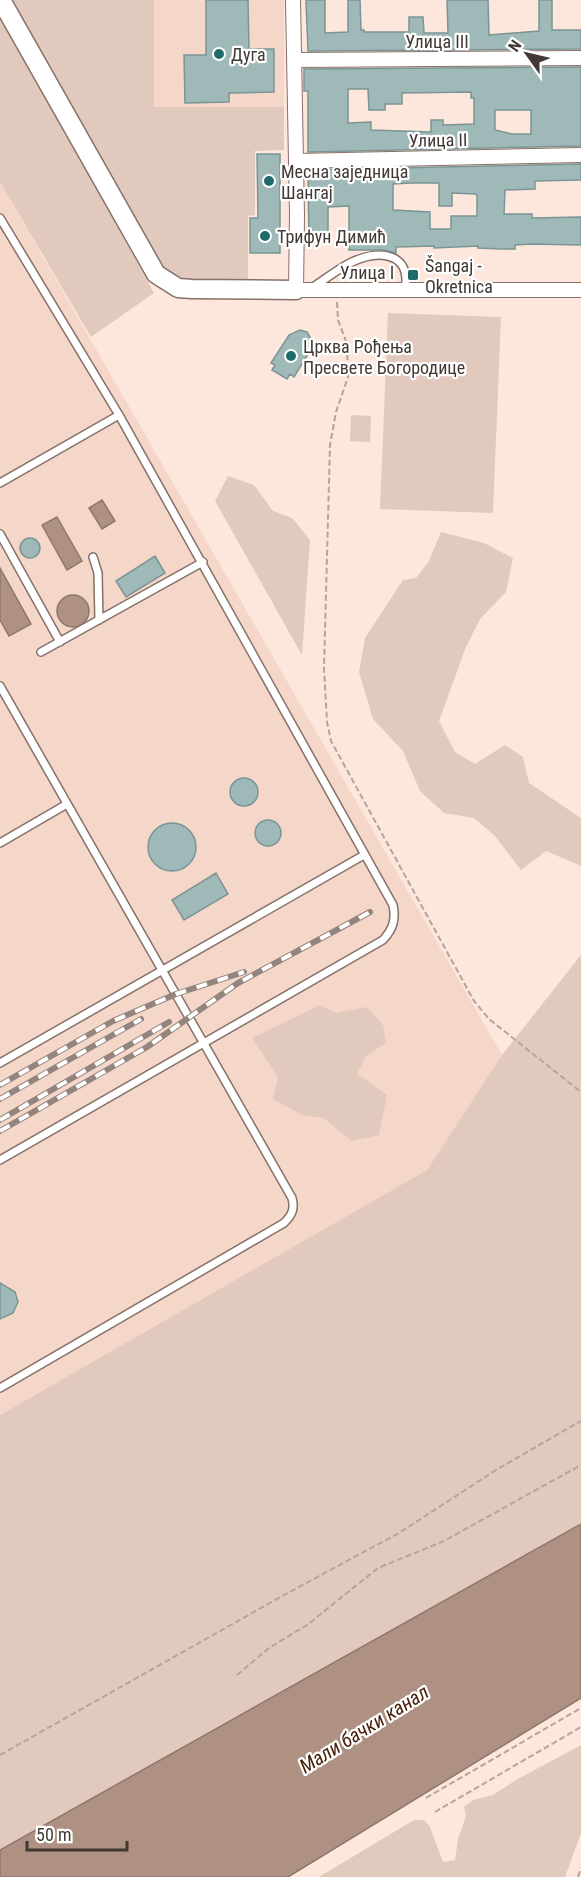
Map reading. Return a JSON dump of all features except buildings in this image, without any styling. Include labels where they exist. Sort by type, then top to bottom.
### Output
[{"type":"street","points":[[1,0],[156,274],[178,288],[302,290],[296,161],[293,0]]},
{"type":"street","name":"Улица III","points":[[294,60],[581,58]]},
{"type":"street","name":"Улица II","points":[[296,161],[581,155]]},
{"type":"street","name":"Улица I","points":[[302,290],[581,290]]},
{"type":"lane","points":[[0,218],[119,415],[203,562],[393,905],[395,918],[392,931],[383,940],[0,1160]]},
{"type":"lane","points":[[302,290],[351,262],[365,257],[384,256],[395,258],[402,263],[407,278],[405,290]]},
{"type":"lane","points":[[0,483],[119,415]]},
{"type":"lane","points":[[0,534],[60,642]]},
{"type":"lane","points":[[93,557],[98,573],[99,620]]},
{"type":"lane","points":[[41,652],[203,562]]},
{"type":"lane","points":[[0,686],[292,1198],[294,1206],[291,1217],[284,1223],[0,1388]]},
{"type":"lane","points":[[0,843],[67,804]]},
{"type":"lane","points":[[0,1063],[364,855]]},
{"type":"path","points":[[336,290],[338,320],[347,344],[348,377],[336,412],[330,445],[324,668],[327,722],[331,741],[474,1001],[489,1020],[581,1092]]},
{"type":"path","points":[[0,1755],[399,1533],[496,1470],[581,1421]]},
{"type":"path","points":[[237,1675],[269,1648],[307,1625],[378,1568],[444,1541],[581,1465]]},
{"type":"path","points":[[426,1798],[581,1708]]},
{"type":"path","points":[[435,1812],[581,1727]]},
{"type":"path","points":[[578,1877],[581,1868]]},
{"type":"shaded area","points":[[8,0],[154,0],[154,107],[284,107],[284,150],[255,151],[255,215],[248,216],[248,283],[180,280],[163,268]]},
{"type":"shaded area","name":"Дуга","points":[[154,0],[284,0],[284,107],[154,108]]},
{"type":"shaded area","points":[[0,15],[154,293],[91,337],[0,182]]},
{"type":"shaded area","points":[[0,182],[502,1055],[427,1170],[0,1415]]},
{"type":"shaded area","points":[[388,313],[501,317],[493,513],[380,509]]},
{"type":"shaded area","points":[[351,415],[371,416],[370,442],[350,441]]},
{"type":"shaded area","points":[[228,476],[254,485],[273,511],[292,518],[310,540],[302,655],[215,501]]},
{"type":"shaded area","points":[[441,532],[484,543],[513,558],[506,592],[480,619],[466,647],[439,721],[455,752],[475,764],[505,745],[523,757],[529,783],[581,818],[581,866],[546,851],[521,870],[495,836],[474,818],[444,813],[420,791],[403,751],[373,719],[359,672],[365,638],[403,580],[416,578],[429,561]]},
{"type":"shaded area","points":[[581,955],[581,1524],[0,1850],[0,1415],[427,1170],[502,1055]]},
{"type":"shaded area","points":[[320,1005],[336,1013],[367,1007],[383,1025],[386,1043],[366,1056],[357,1074],[387,1095],[379,1135],[351,1141],[324,1118],[302,1115],[273,1099],[278,1077],[252,1038]]},
{"type":"shaded area","points":[[581,1745],[581,1833],[565,1877],[319,1877],[414,1820],[424,1820],[430,1827],[443,1862],[455,1860],[458,1839],[466,1816],[464,1807],[473,1800],[493,1795]]},
{"type":"water","points":[[102,500],[115,521],[102,529],[89,508]]},
{"type":"water","points":[[57,517],[82,561],[67,570],[42,525]]},
{"type":"water","points":[[0,568],[31,624],[9,636],[0,620]]},
{"type":"water","points":[[73,595],[84,600],[89,611],[84,622],[73,627],[62,622],[57,611],[62,600]]},
{"type":"water","name":"Мали бачки канал","points":[[581,1524],[581,1698],[288,1877],[0,1877],[0,1850]]},
{"type":"railway","points":[[0,1131],[147,1047],[238,983],[370,912]]},
{"type":"railway","points":[[0,1085],[113,1021],[176,994],[244,972]]},
{"type":"railway","points":[[0,1099],[141,1019]]},
{"type":"railway","points":[[0,1120],[169,1022]]},
{"type":"place","name":"Дуга","points":[[219,54]]},
{"type":"place","name":"Месна заједница Шангај","points":[[269,181]]},
{"type":"place","name":"Трифун Димић","points":[[265,236]]},
{"type":"place","name":"Šangaj - Okretnica","points":[[413,275]]},
{"type":"place","name":"Црква Рођења Пресвете Богородице","points":[[291,356]]}]
